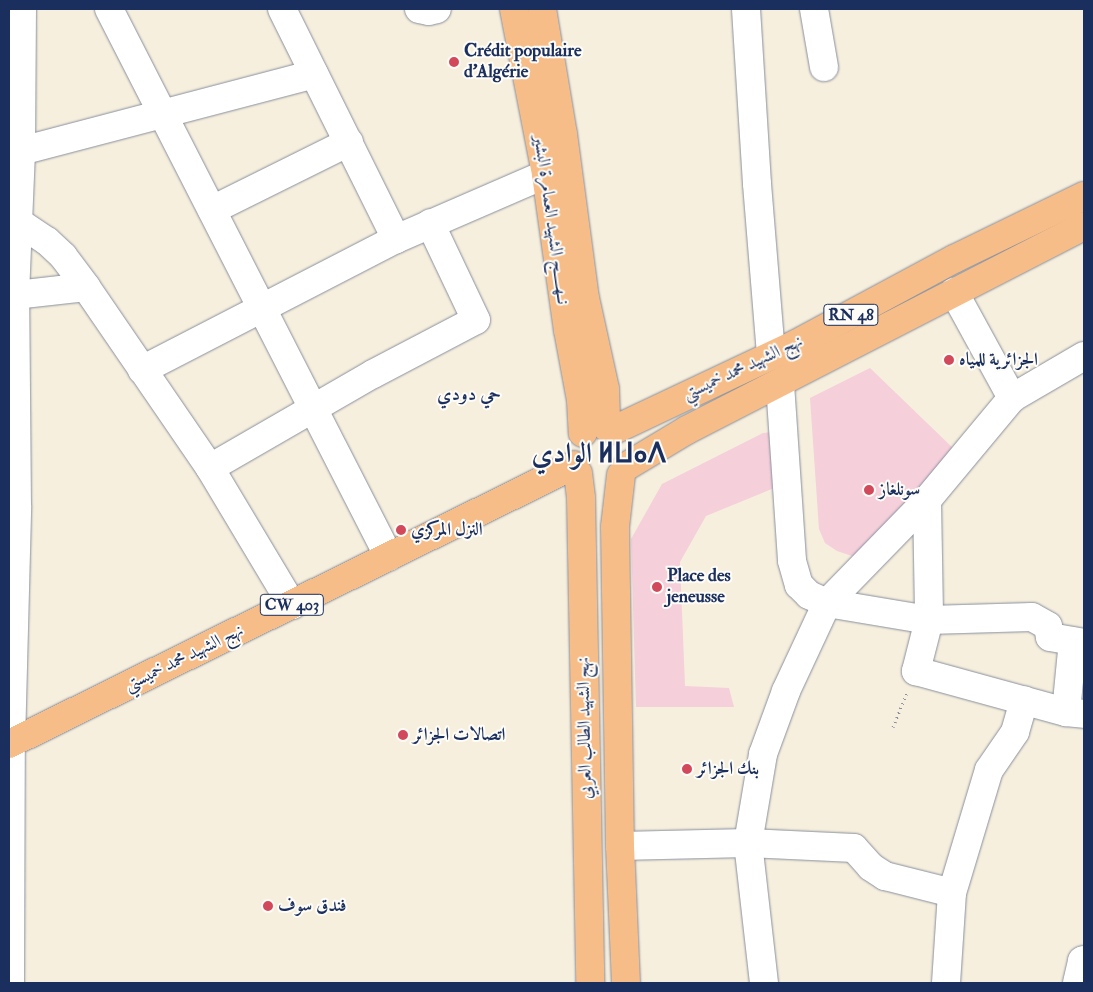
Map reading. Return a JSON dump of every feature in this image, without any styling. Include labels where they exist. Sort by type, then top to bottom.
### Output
[{"type":"main road","name":"نــهـــــج الشهيد العمامرة البشير","points":[[514,9],[546,174],[580,400],[601,430]]},
{"type":"main road","name":"نــهـــــج الشهيد العمامرة البشير","points":[[542,9],[564,134],[585,298],[605,389],[601,430]]},
{"type":"main road","name":"نهج الشهيد محمد خميستي","points":[[601,430],[771,355],[852,315],[954,259],[1084,196]]},
{"type":"main road","name":"نهج الشهيد محمد خميستي","points":[[624,471],[688,430],[1084,226]]},
{"type":"main road","points":[[601,430],[622,437],[628,446],[624,471],[613,481],[594,483],[576,469],[573,448],[601,430]]},
{"type":"main road","name":"نهج الشهيد محمد خميستي","points":[[10,743],[389,556],[576,469]]},
{"type":"main road","name":"نهج الشهيد الطالب العربي","points":[[576,469],[581,508],[590,983]]},
{"type":"main road","name":"نهج الشهيد الطالب العربي","points":[[624,471],[615,527],[620,846],[626,983]]},
{"type":"street","points":[[10,983],[13,221],[21,151],[15,95],[22,9]]},
{"type":"street","points":[[110,9],[389,556]]},
{"type":"street","points":[[282,9],[396,239]]},
{"type":"street","points":[[419,9],[429,11],[437,9]]},
{"type":"street","points":[[746,9],[757,184],[771,355]]},
{"type":"street","points":[[814,9],[824,67]]},
{"type":"street","points":[[21,151],[314,74]]},
{"type":"street","points":[[212,210],[349,142]]},
{"type":"street","points":[[142,370],[396,239],[546,174]]},
{"type":"street","points":[[13,221],[47,241],[63,256],[86,287],[210,468],[292,605]]},
{"type":"street","points":[[210,468],[476,320],[430,224]]},
{"type":"street","points":[[14,295],[86,287]]},
{"type":"street","points":[[954,292],[1012,398]]},
{"type":"street","points":[[764,983],[748,843],[764,754],[786,691],[827,603],[927,500],[1012,398],[1084,356]]},
{"type":"street","points":[[780,384],[792,561],[799,585],[809,595],[827,603],[929,620],[1032,617],[1048,626],[1050,637],[1079,642],[1075,713],[916,671],[929,620],[927,500]]},
{"type":"street","points":[[946,983],[952,893],[989,770],[1015,732],[1024,700]]},
{"type":"street","points":[[620,846],[748,843],[854,848],[871,868],[885,876],[952,893]]},
{"type":"street","points":[[1077,983],[1084,960]]},
{"type":"path","points":[[893,727],[916,671]]},
{"type":"shaded area","name":"سونلغاز","points":[[870,368],[956,451],[863,554],[852,556],[837,551],[825,543],[819,529],[810,398]]},
{"type":"shaded area","name":"Place des jeneusse","points":[[773,432],[779,486],[706,516],[680,562],[685,686],[729,688],[734,707],[636,707],[631,539],[662,484],[763,433]]},
{"type":"place","name":"Crédit populaire d'Algérie","points":[[454,62]]},
{"type":"place","name":"الجزائرية للمياه","points":[[949,360]]},
{"type":"place","name":"سونلغاز","points":[[869,490]]},
{"type":"place","name":"النزل المركزي","points":[[401,530]]},
{"type":"place","name":"Place des jeneusse","points":[[657,587]]},
{"type":"place","name":"اتصالات الجزائر","points":[[403,735]]},
{"type":"place","name":"بنك الجزائر","points":[[687,769]]},
{"type":"place","name":"فندق سوف","points":[[268,906]]},
{"type":"district","name":"حي دودي","points":[[469,395]]},
{"type":"district","name":"الوادي ⵍⵡⴰⴷ","points":[[599,454]]}]
